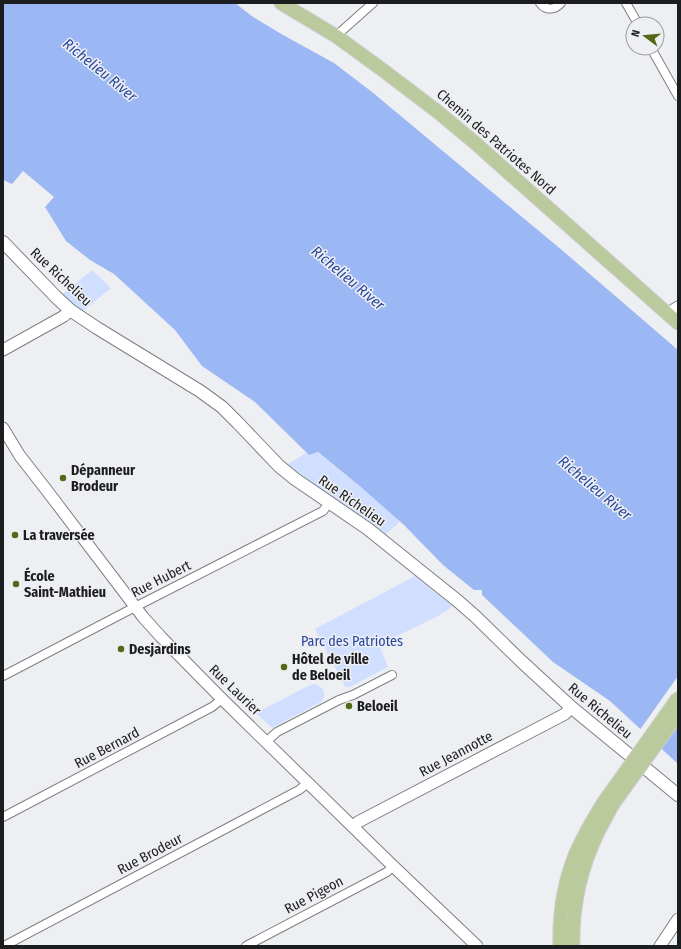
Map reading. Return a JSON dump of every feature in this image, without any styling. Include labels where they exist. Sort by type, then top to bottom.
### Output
[{"type":"main road","name":"Chemin des Patriotes Nord","points":[[281,3],[336,36],[438,112],[673,310],[678,323]]},
{"type":"main road","name":"Rue Richelieu","points":[[3,242],[70,310],[211,399],[229,413],[279,466],[295,479],[368,529],[459,602],[571,708],[678,795]]},
{"type":"main road","points":[[573,946],[572,933],[574,915],[583,869],[609,803],[678,698]]},
{"type":"main road","points":[[560,946],[561,913],[564,892],[576,853],[591,822],[609,803],[678,714]]},
{"type":"main road","points":[[553,946],[560,931]]},
{"type":"street","points":[[336,36],[373,3]]},
{"type":"street","points":[[540,3],[542,6],[553,9],[560,3]]},
{"type":"street","points":[[626,3],[633,16]]},
{"type":"street","points":[[656,56],[678,96]]},
{"type":"street","points":[[3,350],[64,316],[70,310]]},
{"type":"street","name":"Rue Laurier","points":[[3,428],[20,456],[143,617],[170,647],[475,945]]},
{"type":"street","name":"Rue Hubert","points":[[3,676],[135,606],[323,511],[329,503]]},
{"type":"street","points":[[266,742],[284,729],[339,700],[353,695],[392,675]]},
{"type":"street","name":"Rue Bernard","points":[[3,817],[212,707],[222,699]]},
{"type":"street","name":"Rue Jeannotte","points":[[354,827],[358,822],[565,714],[571,708]]},
{"type":"street","name":"Rue Brodeur","points":[[4,946],[299,790],[308,783]]},
{"type":"street","name":"Rue Pigeon","points":[[246,946],[387,872],[393,866]]},
{"type":"street","points":[[660,946],[678,919]]},
{"type":"green space","points":[[92,270],[111,288],[83,311],[71,303],[63,294]]},
{"type":"green space","points":[[317,452],[379,502],[400,522],[386,534],[312,483],[288,464],[306,453],[309,455]]},
{"type":"green space","name":"Parc des Patriotes","points":[[415,576],[452,606],[438,616],[379,645],[388,667],[350,687],[345,687],[315,629]]},
{"type":"green space","points":[[314,684],[324,691],[324,697],[321,702],[272,728],[256,713],[308,686]]},
{"type":"water","name":"Richelieu River","points":[[3,3],[235,3],[253,17],[334,63],[372,92],[563,251],[678,350],[678,764],[610,701],[553,662],[482,595],[482,590],[474,590],[443,565],[404,525],[362,488],[318,452],[309,455],[255,402],[202,366],[175,330],[114,274],[90,260],[66,241],[45,207],[54,197],[23,171],[12,184],[3,180]]},
{"type":"pier","points":[[678,676],[678,724],[660,750],[639,731]]},
{"type":"place","name":"Dépanneur Brodeur","points":[[63,478]]},
{"type":"place","name":"La traversée","points":[[15,535]]},
{"type":"place","name":"École Saint-Mathieu","points":[[16,584]]},
{"type":"place","name":"Desjardins","points":[[121,649]]},
{"type":"place","name":"Hôtel de ville de Beloeil","points":[[284,667]]},
{"type":"place","name":"Beloeil","points":[[349,706]]}]
